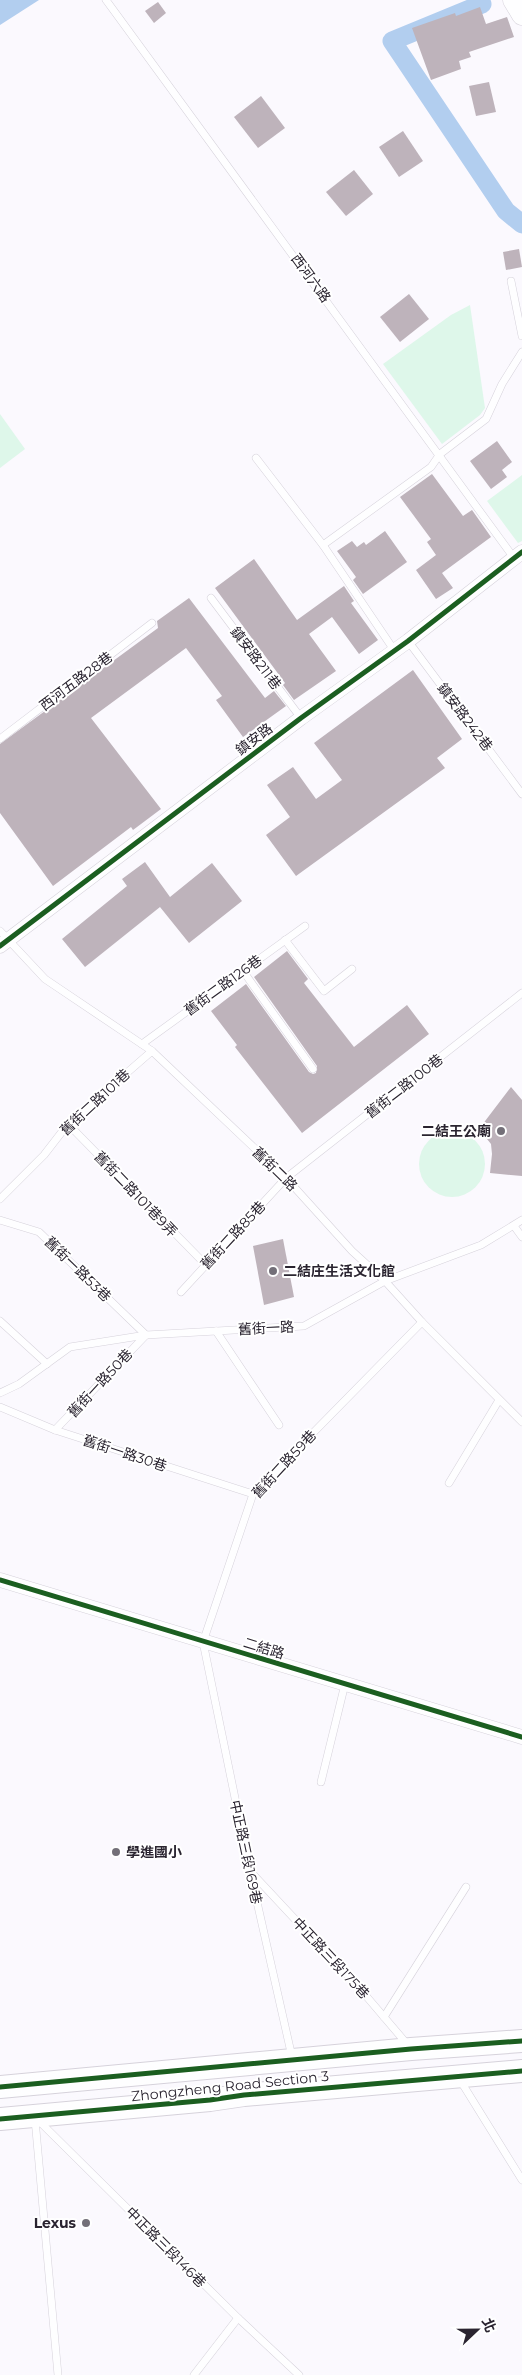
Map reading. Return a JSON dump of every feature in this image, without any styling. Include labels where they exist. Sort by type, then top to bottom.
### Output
[{"type":"main road","name":"Zhongzheng Road Section 3","points":[[0,2087],[411,2049],[522,2041]]},
{"type":"main road","points":[[206,2069],[210,2100]]},
{"type":"main road","name":"Zhongzheng Road Section 3","points":[[0,2119],[210,2100],[244,2095],[522,2071]]},
{"type":"street","points":[[513,0],[522,15]]},
{"type":"street","name":"鎮安路","points":[[2,939],[300,718],[408,641],[518,555]]},
{"type":"street","name":"二結路","points":[[0,1580],[522,1737]]},
{"type":"lane","name":"西河六路","points":[[106,0],[440,454],[518,555]]},
{"type":"lane","points":[[511,281],[522,336]]},
{"type":"lane","points":[[323,545],[431,467],[440,454],[486,419],[502,384],[522,352]]},
{"type":"lane","points":[[256,458],[323,545],[394,650]]},
{"type":"lane","name":"鎮安路211巷","points":[[212,598],[300,718]]},
{"type":"lane","name":"西河五路28巷","points":[[0,739],[152,623]]},
{"type":"lane","name":"鎮安路242巷","points":[[408,641],[522,794]]},
{"type":"lane","name":"舊街二路126巷","points":[[142,1044],[305,926]]},
{"type":"lane","name":"舊街二路","points":[[2,939],[45,979],[152,1051],[286,1178],[352,1251],[385,1281],[422,1322],[522,1422]]},
{"type":"lane","points":[[285,940],[324,991],[352,969]]},
{"type":"lane","points":[[242,971],[313,1069]]},
{"type":"lane","name":"舊街二路100巷","points":[[286,1178],[522,993]]},
{"type":"lane","name":"舊街二路101巷","points":[[0,1199],[44,1155],[68,1124],[152,1051]]},
{"type":"lane","name":"舊街二路101巷9弄","points":[[68,1124],[205,1264]]},
{"type":"lane","name":"舊街二路85巷","points":[[181,1292],[286,1178]]},
{"type":"lane","name":"舊街一路53巷","points":[[0,1220],[39,1232],[146,1335]]},
{"type":"lane","name":"舊街一路","points":[[0,1393],[19,1384],[70,1346],[146,1335],[304,1326],[385,1281],[481,1245],[522,1220]]},
{"type":"lane","points":[[514,1226],[522,1237]]},
{"type":"lane","points":[[0,1321],[47,1364]]},
{"type":"lane","name":"舊街二路59巷","points":[[203,1642],[253,1494],[422,1322]]},
{"type":"lane","points":[[216,1331],[279,1425]]},
{"type":"lane","name":"舊街一路50巷","points":[[55,1430],[146,1335]]},
{"type":"lane","points":[[449,1483],[499,1400]]},
{"type":"lane","name":"舊街一路30巷","points":[[0,1407],[55,1430],[253,1494]]},
{"type":"lane","name":"中正路三段169巷","points":[[203,1642],[250,1871],[293,2061]]},
{"type":"lane","points":[[321,1782],[345,1684]]},
{"type":"lane","name":"中正路三段175巷","points":[[250,1871],[411,2049]]},
{"type":"lane","points":[[384,2017],[466,1887]]},
{"type":"lane","points":[[458,2077],[522,2180]]},
{"type":"lane","points":[[35,2116],[58,2375]]},
{"type":"lane","name":"中正路三段146巷","points":[[35,2116],[238,2318],[299,2375]]},
{"type":"lane","points":[[194,2375],[238,2318]]},
{"type":"green space","points":[[470,305],[485,408],[480,415],[442,444],[383,364],[451,315]]},
{"type":"green space","points":[[0,414],[25,449],[0,468]]},
{"type":"green space","points":[[522,475],[522,541],[518,543],[487,501]]},
{"type":"green space","points":[[452,1131],[464,1134],[475,1141],[482,1152],[485,1164],[482,1176],[475,1187],[464,1194],[452,1197],[440,1194],[429,1187],[422,1176],[419,1164],[422,1152],[429,1141],[440,1134]]},
{"type":"water","points":[[0,0],[39,0],[0,25]]},
{"type":"building","points":[[158,2],[166,13],[154,23],[145,11]]},
{"type":"building","points":[[480,7],[486,24],[507,17],[514,37],[469,52],[471,57],[459,61],[461,69],[431,80],[412,28],[455,13],[456,16]]},
{"type":"building","points":[[489,82],[496,112],[476,116],[469,86]]},
{"type":"building","points":[[261,96],[285,128],[258,148],[234,117]]},
{"type":"building","points":[[403,131],[423,161],[399,177],[379,147]]},
{"type":"building","points":[[354,170],[373,194],[346,216],[326,192]]},
{"type":"building","points":[[519,249],[522,267],[506,270],[503,252]]},
{"type":"building","points":[[409,294],[429,319],[400,342],[380,317]]},
{"type":"building","points":[[497,441],[512,462],[502,470],[507,477],[491,489],[470,461]]},
{"type":"building","points":[[432,474],[463,516],[472,510],[491,537],[442,573],[453,588],[436,599],[416,570],[436,555],[427,542],[431,539],[400,497]]},
{"type":"building","points":[[385,531],[407,562],[363,594],[353,580],[356,577],[337,551],[352,541],[357,547],[364,542],[366,545]]},
{"type":"building","points":[[254,559],[297,620],[344,586],[354,601],[351,603],[378,640],[359,654],[332,617],[309,634],[336,671],[294,700],[283,685],[285,683],[215,588]]},
{"type":"building","points":[[189,598],[265,698],[274,691],[286,706],[243,737],[216,700],[222,696],[186,648],[91,718],[161,809],[133,830],[131,827],[53,886],[0,813],[0,744],[158,628],[157,621]]},
{"type":"building","points":[[413,670],[462,739],[437,758],[445,768],[296,876],[266,835],[290,817],[267,785],[293,767],[316,799],[342,780],[314,743]]},
{"type":"building","points":[[145,862],[170,897],[212,863],[242,901],[189,943],[160,907],[85,967],[62,939],[127,886],[122,879]]},
{"type":"building","points":[[287,951],[308,979],[304,983],[354,1047],[407,1005],[429,1034],[302,1133],[235,1047],[237,1045],[211,1011],[246,984],[309,1072],[316,1073],[317,1066],[254,977]]},
{"type":"building","name":"二結王公廟","points":[[511,1087],[522,1100],[522,1176],[490,1173],[491,1144],[479,1129]]},
{"type":"building","name":"二結庄生活文化館","points":[[283,1239],[294,1297],[264,1305],[253,1246]]},
{"type":"waterway","points":[[480,0],[482,4],[392,41],[506,211],[522,224]]},
{"type":"cycle path","points":[[0,946],[301,718],[408,641],[522,552]]},
{"type":"cycle path","points":[[0,1580],[522,1737]]},
{"type":"cycle path","points":[[0,2087],[411,2049],[522,2041]]},
{"type":"cycle path","points":[[0,2119],[210,2100],[244,2095],[522,2071]]},
{"type":"place","name":"二結王公廟","points":[[501,1131]]},
{"type":"place","name":"二結庄生活文化館","points":[[273,1271]]},
{"type":"place","name":"學進國小","points":[[116,1852]]},
{"type":"place","name":"Lexus","points":[[86,2223]]}]
